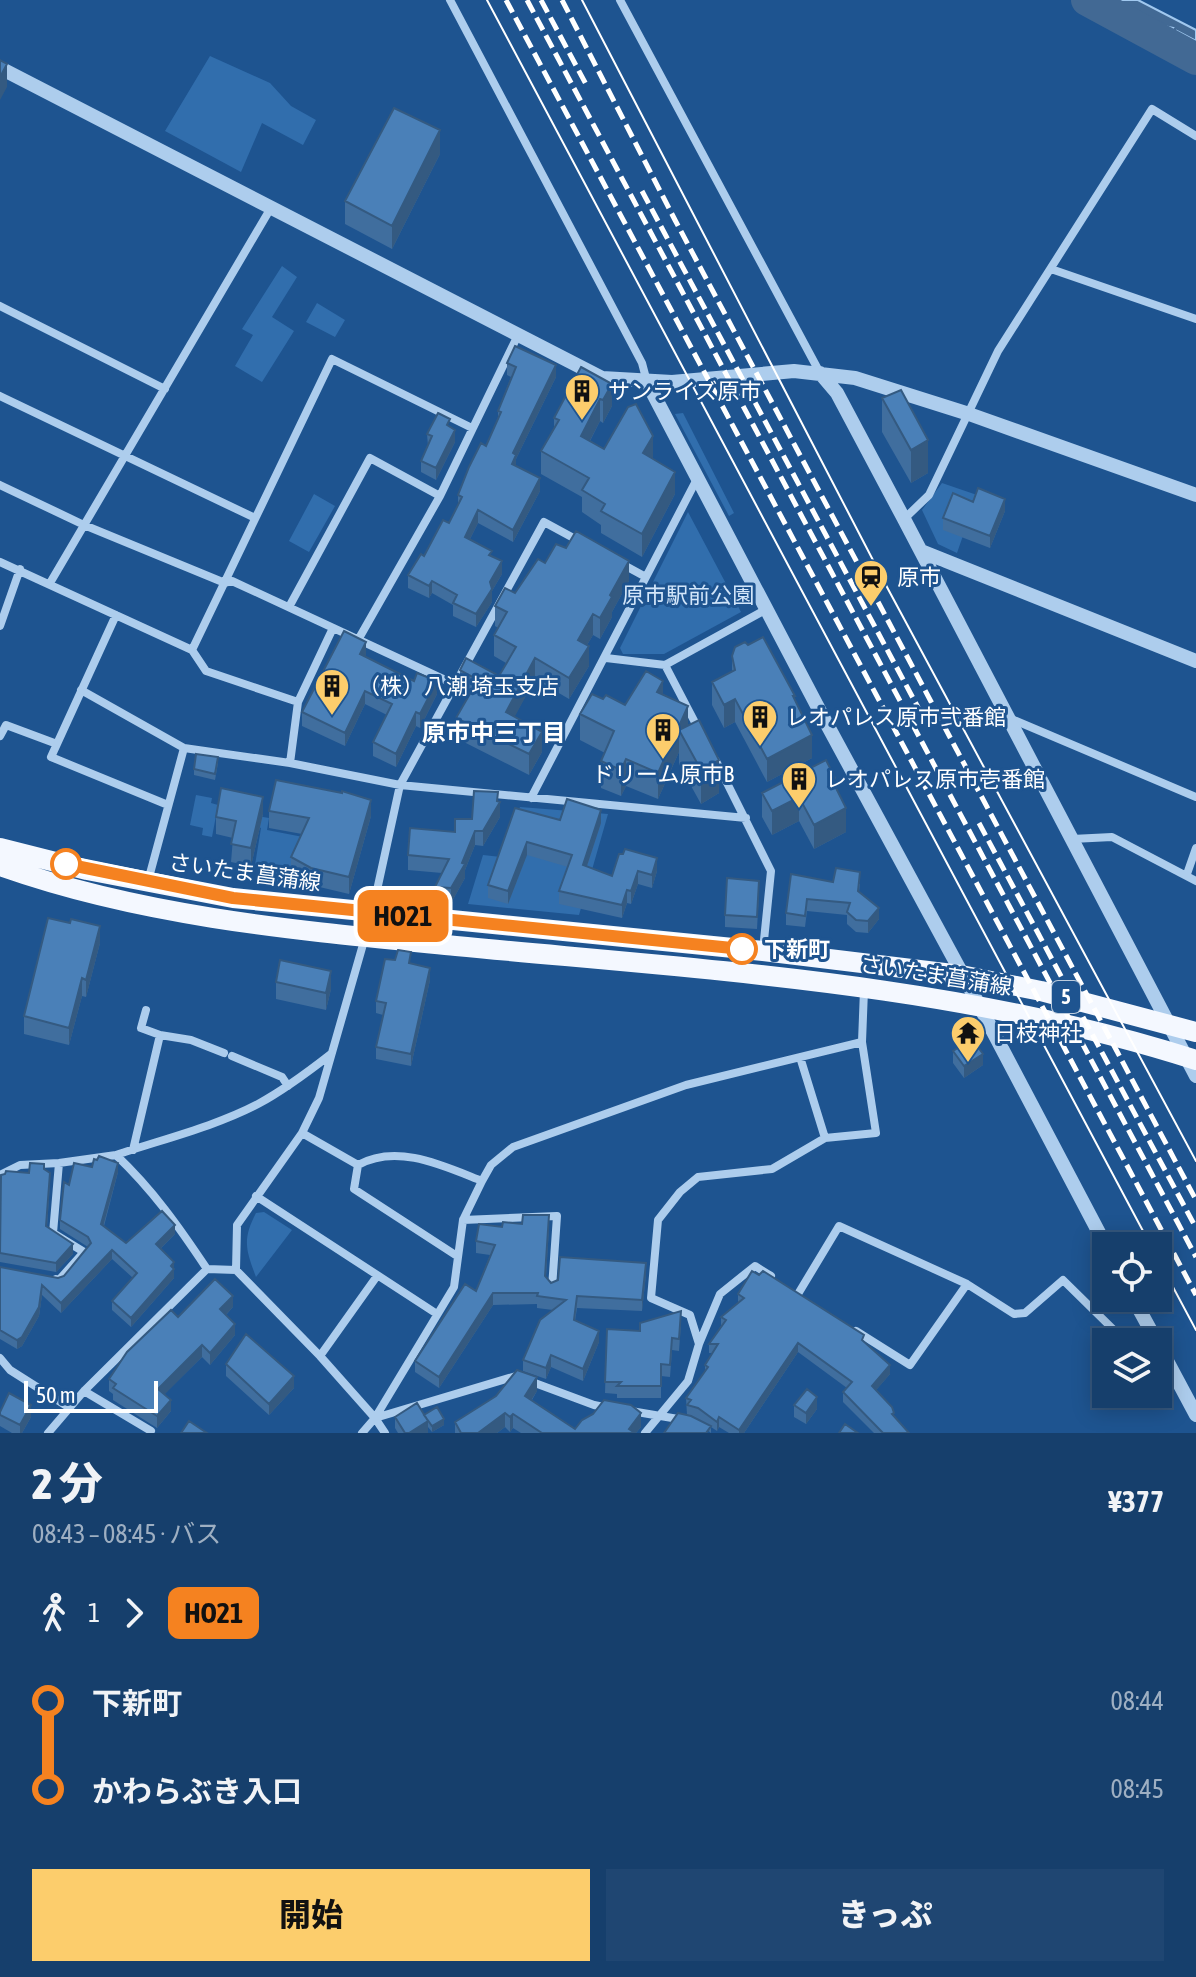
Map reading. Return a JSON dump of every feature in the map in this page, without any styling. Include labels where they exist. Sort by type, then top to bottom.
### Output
[{"type":"main road","name":"さいたま菖蒲線","points":[[0,848],[147,882],[233,898],[763,951],[961,975],[1041,991],[1196,1032]]},
{"type":"main road","name":"さいたま菖蒲線","points":[[0,866],[77,890],[228,920],[365,937],[864,986],[1040,1017],[1191,1058]]},
{"type":"street","points":[[450,0],[642,363],[647,382],[1099,1232]]},
{"type":"street","points":[[620,0],[820,373],[837,393],[1170,1025],[1191,1058],[1196,1076]]},
{"type":"street","points":[[0,68],[602,378],[647,382],[794,371],[855,378],[969,414],[1196,495]]},
{"type":"street","points":[[904,519],[929,495],[998,351],[1152,109],[1196,136]]},
{"type":"street","points":[[50,583],[272,206]]},
{"type":"street","points":[[1051,269],[1196,319]]},
{"type":"street","points":[[0,306],[165,389]]},
{"type":"street","points":[[358,640],[440,496],[518,335]]},
{"type":"street","points":[[192,650],[332,359],[472,428]]},
{"type":"street","points":[[0,396],[255,518]]},
{"type":"street","points":[[289,607],[370,458],[440,496]]},
{"type":"street","points":[[531,798],[698,477]]},
{"type":"street","points":[[0,485],[84,525],[225,583],[232,581],[456,685]]},
{"type":"street","points":[[236,1270],[237,1225],[302,1133],[319,1098],[372,913],[400,785],[544,522],[594,549]]},
{"type":"street","points":[[921,551],[1196,661]]},
{"type":"street","points":[[607,556],[644,576]]},
{"type":"street","points":[[0,562],[192,650],[206,671],[298,702]]},
{"type":"street","points":[[0,626],[20,569]]},
{"type":"street","points":[[606,658],[665,665],[767,609]]},
{"type":"street","points":[[116,615],[51,757],[168,805]]},
{"type":"street","points":[[290,763],[298,702],[333,628]]},
{"type":"street","points":[[665,665],[702,735]]},
{"type":"street","points":[[81,690],[184,748],[290,763],[400,785],[746,818]]},
{"type":"street","points":[[1008,718],[1196,797]]},
{"type":"street","points":[[0,736],[6,725],[57,744]]},
{"type":"street","points":[[147,882],[184,748]]},
{"type":"street","points":[[709,748],[771,871],[763,951]]},
{"type":"street","points":[[1072,839],[1112,837],[1196,881]]},
{"type":"street","points":[[1187,874],[1196,848]]},
{"type":"street","points":[[699,1344],[690,1315],[651,1298],[658,1220],[680,1192],[698,1177],[772,1169],[825,1138],[876,1133],[862,1042],[864,986]]},
{"type":"street","points":[[146,1010],[141,1028],[191,1040],[228,1054],[282,1077],[288,1086]]},
{"type":"street","points":[[133,1150],[160,1035]]},
{"type":"street","points":[[362,1433],[375,1418],[454,1287],[463,1220],[491,1165],[513,1147],[686,1085],[862,1042]]},
{"type":"street","points":[[0,1175],[20,1165],[116,1155],[221,1120],[288,1086],[332,1054]]},
{"type":"street","points":[[800,1057],[825,1138]]},
{"type":"street","points":[[302,1133],[358,1165]]},
{"type":"street","points":[[116,1155],[168,1210],[207,1269]]},
{"type":"street","points":[[457,1256],[354,1189],[358,1165],[373,1156],[422,1158],[482,1181]]},
{"type":"street","points":[[44,1277],[59,1280],[84,1252],[53,1233],[59,1163]]},
{"type":"street","points":[[256,1196],[437,1314]]},
{"type":"street","points":[[463,1220],[557,1216],[552,1288]]},
{"type":"street","points":[[798,1294],[839,1226],[967,1284],[1014,1314],[1025,1313],[1063,1280],[1112,1328]]},
{"type":"street","points":[[554,1259],[568,1260]]},
{"type":"street","points":[[640,1264],[654,1265]]},
{"type":"street","points":[[645,1433],[688,1381],[699,1344],[720,1294],[755,1266],[776,1280]]},
{"type":"street","points":[[48,1433],[84,1391],[207,1269],[236,1270],[320,1356],[385,1433]]},
{"type":"street","points":[[320,1356],[377,1276]]},
{"type":"street","points":[[847,1325],[910,1365],[967,1284]]},
{"type":"street","points":[[787,1287],[810,1301]]},
{"type":"street","points":[[1140,1312],[1149,1328]]},
{"type":"street","points":[[0,1358],[10,1370],[70,1408]]},
{"type":"street","points":[[1172,1371],[1196,1415]]},
{"type":"street","points":[[375,1418],[516,1376],[594,1405],[694,1423]]},
{"type":"street","points":[[84,1391],[151,1431]]},
{"type":"green space","points":[[210,56],[270,83],[291,106],[316,120],[303,145],[262,123],[241,172],[165,131]]},
{"type":"green space","points":[[282,266],[297,277],[272,317],[294,331],[262,382],[235,366],[253,335],[242,329]]},
{"type":"green space","points":[[317,303],[345,320],[335,337],[306,322]]},
{"type":"green space","points":[[683,413],[734,513],[729,516],[675,414]]},
{"type":"green space","points":[[942,483],[977,495],[957,553],[938,544],[922,510]]},
{"type":"green space","points":[[314,494],[335,506],[309,552],[289,541]]},
{"type":"green space","name":"原市駅前公園","points":[[688,512],[741,612],[664,654],[623,654],[620,648]]},
{"type":"green space","points":[[196,795],[212,798],[211,803],[218,805],[212,837],[202,835],[203,828],[190,825]]},
{"type":"green space","points":[[520,807],[608,814],[579,915],[468,904],[483,855],[501,857]]},
{"type":"green space","points":[[257,816],[269,818],[267,830],[329,842],[316,890],[266,885],[267,867],[255,865],[261,828],[254,825]]},
{"type":"green space","points":[[264,1212],[292,1230],[256,1277],[247,1238],[256,1213]]},
{"type":"shaded area","points":[[1109,0],[1138,0],[1196,30],[1196,41],[1177,31],[1174,41],[1168,45],[1160,36],[1165,30],[1170,32],[1173,28],[1154,24],[1121,3]]},
{"type":"building","points":[[0,60],[7,64],[0,77]]},
{"type":"building","points":[[394,108],[440,130],[392,226],[345,201]]},
{"type":"building","points":[[515,346],[556,365],[513,453],[516,455],[512,464],[540,478],[513,530],[478,510],[465,537],[492,551],[489,555],[502,561],[490,582],[492,589],[476,614],[453,603],[457,595],[432,581],[429,586],[408,575],[421,554],[424,556],[443,520],[449,523],[462,497],[458,495],[469,467],[481,443],[486,446],[516,367],[507,363]]},
{"type":"building","points":[[581,367],[612,384],[603,400],[600,399],[581,436],[604,449],[628,407],[636,404],[653,436],[643,453],[675,472],[642,534],[601,511],[605,504],[582,490],[589,478],[541,451],[559,420],[554,418]]},
{"type":"building","points":[[901,390],[928,440],[911,450],[882,398]]},
{"type":"building","points":[[438,413],[450,419],[447,425],[455,430],[436,468],[421,461],[432,436],[427,434]]},
{"type":"building","points":[[978,488],[1005,499],[990,536],[943,518],[953,493],[973,502]]},
{"type":"building","points":[[576,531],[629,561],[600,618],[593,614],[578,640],[589,646],[569,678],[535,658],[506,712],[542,732],[529,754],[456,718],[478,680],[460,670],[466,658],[499,676],[516,647],[494,635],[507,612],[495,606],[505,588],[515,593],[538,559],[545,563],[556,544],[566,548]]},
{"type":"building","points":[[344,631],[366,642],[360,654],[414,681],[417,673],[437,681],[420,714],[416,712],[396,754],[373,742],[392,704],[365,691],[345,733],[302,712]]},
{"type":"building","points":[[763,637],[812,735],[767,759],[735,699],[724,705],[712,682],[735,670],[732,656],[735,647],[745,642],[748,645]]},
{"type":"building","points":[[646,671],[663,681],[657,692],[688,706],[658,773],[626,759],[621,770],[601,761],[614,731],[580,714],[592,694],[603,699],[606,695],[625,705]]},
{"type":"building","points":[[699,720],[719,760],[701,770],[679,730]]},
{"type":"building","points":[[196,754],[218,757],[215,774],[194,769]]},
{"type":"building","points":[[826,760],[846,808],[814,825],[799,797],[772,811],[762,793]]},
{"type":"building","points":[[276,780],[342,791],[371,800],[349,877],[311,868],[291,857],[309,818],[269,811]]},
{"type":"building","points":[[221,788],[263,797],[251,848],[231,844],[236,821],[216,817]]},
{"type":"building","points":[[474,791],[498,792],[497,801],[500,802],[483,831],[475,831],[462,863],[465,864],[451,888],[435,887],[449,859],[408,855],[410,828],[455,832],[455,819],[472,819]]},
{"type":"building","points":[[567,799],[601,810],[583,865],[612,876],[619,854],[623,854],[625,849],[657,858],[652,875],[638,871],[622,905],[559,891],[572,855],[527,842],[508,891],[488,885],[515,808],[560,820]]},
{"type":"building","points":[[836,868],[860,872],[858,891],[879,908],[868,921],[856,920],[847,912],[850,903],[807,899],[805,916],[786,913],[791,874],[833,882]]},
{"type":"building","points":[[727,878],[759,881],[757,917],[725,915]]},
{"type":"building","points":[[48,918],[70,923],[71,919],[100,926],[69,1028],[24,1016]]},
{"type":"building","points":[[398,950],[411,952],[409,963],[430,968],[411,1054],[376,1047],[386,1003],[376,1001],[385,959],[395,960]]},
{"type":"building","points":[[280,960],[331,971],[326,993],[276,982]]},
{"type":"building","points":[[972,1039],[983,1054],[964,1066],[953,1051]]},
{"type":"building","points":[[99,1156],[118,1163],[101,1224],[126,1243],[162,1211],[175,1225],[156,1244],[174,1262],[171,1266],[174,1269],[131,1318],[112,1301],[137,1273],[112,1250],[61,1303],[42,1285],[39,1307],[22,1337],[17,1340],[0,1330],[0,1267],[58,1278],[64,1276],[91,1243],[88,1237],[60,1220],[64,1182],[69,1185],[74,1163],[92,1167],[94,1159],[97,1160]]},
{"type":"building","points":[[30,1163],[44,1164],[44,1169],[50,1173],[46,1226],[73,1244],[56,1263],[0,1253],[1,1175],[6,1171],[29,1173]]},
{"type":"building","points":[[523,1215],[549,1215],[545,1276],[551,1283],[558,1280],[560,1257],[646,1263],[642,1300],[577,1296],[574,1320],[599,1331],[583,1369],[551,1355],[546,1368],[523,1360],[540,1320],[566,1300],[537,1296],[538,1293],[493,1293],[439,1377],[415,1361],[465,1284],[476,1291],[495,1245],[476,1241],[479,1224],[502,1227],[503,1222],[522,1224]]},
{"type":"building","points":[[752,1271],[759,1275],[763,1271],[864,1335],[862,1340],[890,1365],[872,1386],[892,1407],[892,1414],[909,1433],[883,1433],[843,1392],[852,1382],[798,1343],[739,1430],[719,1417],[717,1422],[698,1408],[687,1405],[691,1400],[686,1398],[708,1367],[705,1365],[718,1344],[709,1344],[726,1320],[721,1317],[744,1298],[738,1294]]},
{"type":"building","points":[[215,1279],[233,1296],[220,1309],[235,1324],[210,1353],[202,1345],[158,1389],[171,1400],[157,1416],[113,1388],[116,1384],[109,1379],[127,1352],[171,1310],[178,1317]]},
{"type":"building","points":[[681,1311],[679,1339],[672,1338],[670,1365],[661,1364],[661,1386],[617,1386],[621,1382],[605,1382],[607,1329],[640,1331],[640,1323]]},
{"type":"building","points":[[246,1334],[294,1376],[269,1404],[226,1364]]},
{"type":"building","points":[[517,1370],[537,1377],[525,1396],[575,1429],[604,1400],[631,1405],[641,1413],[629,1429],[635,1433],[542,1433],[513,1414],[510,1417],[505,1413],[478,1433],[461,1433],[455,1422],[496,1396]]},
{"type":"building","points":[[807,1389],[817,1397],[806,1413],[794,1405]]},
{"type":"building","points":[[9,1393],[31,1405],[20,1425],[0,1415]]},
{"type":"building","points":[[417,1403],[428,1421],[405,1433],[395,1417]]},
{"type":"building","points":[[437,1407],[444,1419],[432,1426],[424,1415]]},
{"type":"building","points":[[678,1413],[711,1426],[706,1433],[664,1433]]},
{"type":"building","points":[[189,1421],[207,1433],[181,1433]]},
{"type":"building","points":[[845,1424],[858,1433],[839,1433]]},
{"type":"waterway","points":[[1087,0],[1196,59]]},
{"type":"tram line","points":[[487,0],[1144,1232]]},
{"type":"tram line","points":[[582,0],[888,589],[1196,1161]]},
{"type":"tram line","points":[[1172,1285],[1196,1330]]},
{"type":"railway","points":[[506,0],[1196,1295]]},
{"type":"railway","points":[[527,0],[1196,1257]]},
{"type":"railway","points":[[541,0],[588,88]]},
{"type":"railway","points":[[562,0],[675,220],[1196,1200]]},
{"type":"railway","points":[[642,191],[921,713]]},
{"type":"railway","points":[[979,823],[1196,1228]]},
{"type":"bus line","name":"HO21","points":[[66,864],[233,898],[742,949]]},
{"type":"place","name":"サンライズ原市","points":[[582,422]]},
{"type":"place","name":"原市","points":[[871,608]]},
{"type":"place","name":"（株）八潮 埼玉支店","points":[[332,717]]},
{"type":"place","name":"レオパレス原市弐番館","points":[[760,748]]},
{"type":"place","name":"ドリーム原市B","points":[[663,761]]},
{"type":"place","name":"レオパレス原市壱番館","points":[[799,810]]},
{"type":"place","name":"下新町","points":[[742,949]]},
{"type":"place","name":"日枝神社","points":[[968,1064]]},
{"type":"district","name":"原市中三丁目","points":[[494,733]]}]
